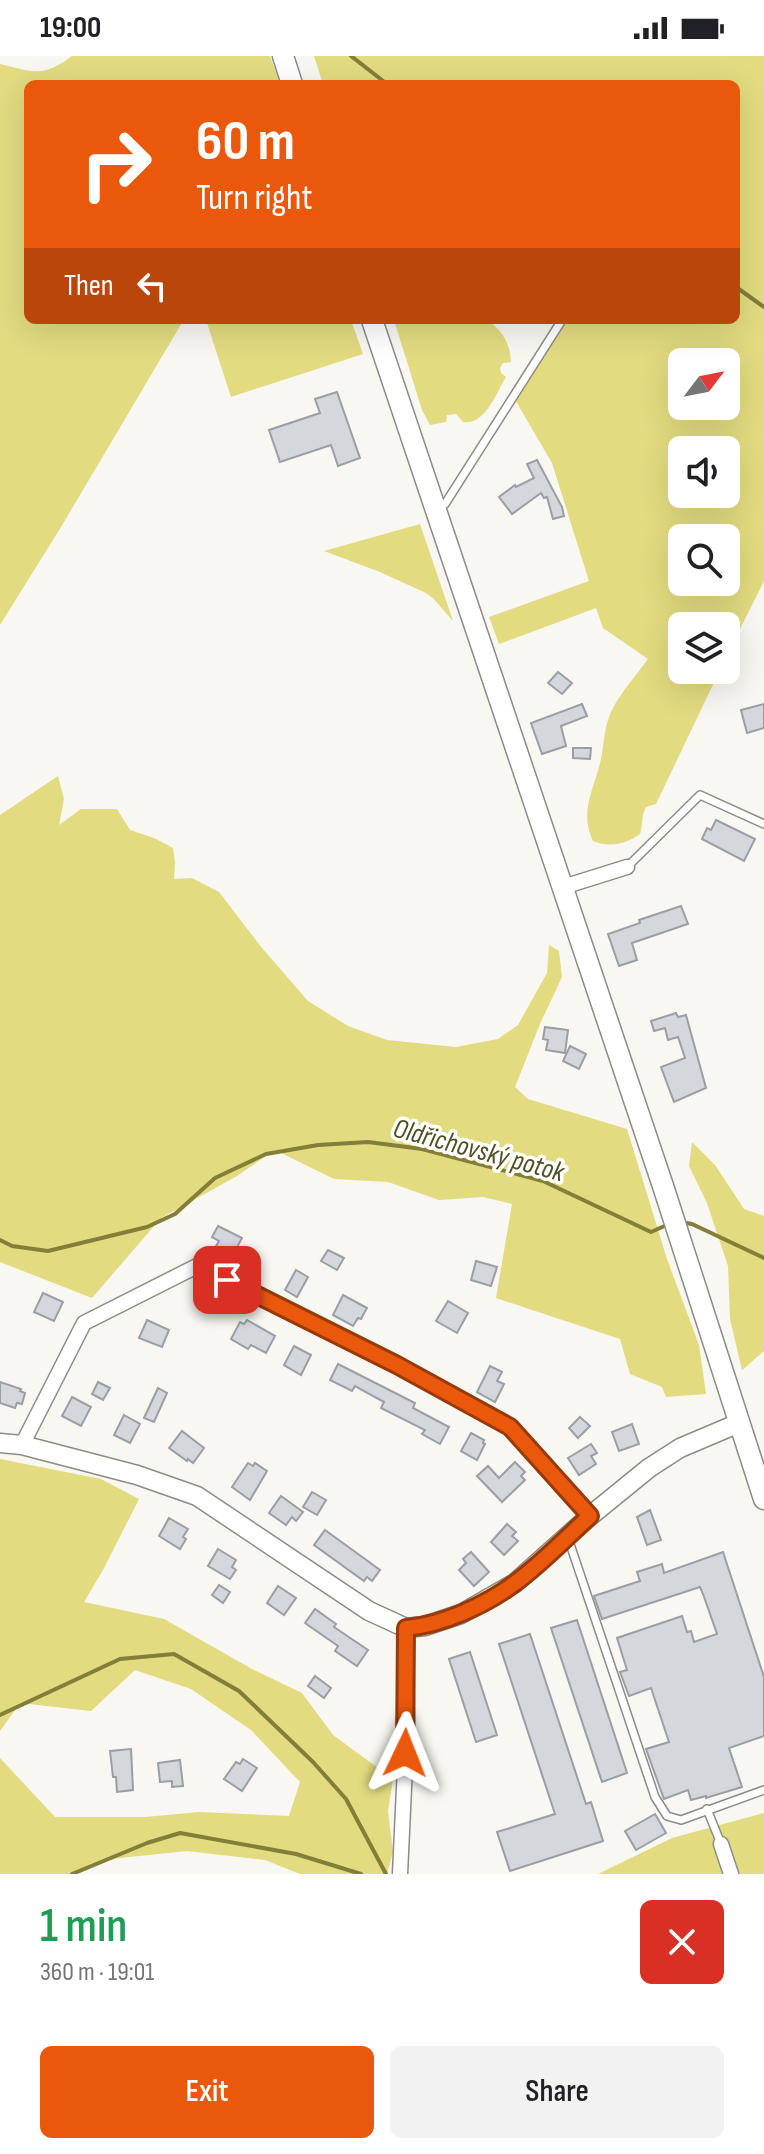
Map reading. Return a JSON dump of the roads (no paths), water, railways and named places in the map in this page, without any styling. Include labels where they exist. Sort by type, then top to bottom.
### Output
[{"type":"main road","points":[[283,56],[291,80]]},
{"type":"main road","points":[[373,324],[687,1258],[764,1499]]},
{"type":"street","points":[[563,887],[627,867]]},
{"type":"street","points":[[22,1445],[84,1323],[199,1265],[397,1365],[510,1427],[590,1516]]},
{"type":"street","points":[[0,1443],[22,1445],[137,1475],[197,1496],[369,1611],[406,1628],[425,1626],[461,1614],[515,1583],[649,1468],[680,1448],[739,1423]]},
{"type":"street","points":[[400,1874],[407,1723],[406,1628]]},
{"type":"street","points":[[721,1844],[731,1874]]},
{"type":"lane","points":[[436,507],[445,504],[559,324]]},
{"type":"lane","points":[[627,867],[700,795],[764,824]]},
{"type":"lane","points":[[567,1536],[655,1797],[667,1816],[681,1820],[764,1790]]},
{"type":"lane","points":[[707,1809],[721,1844]]},
{"type":"waterway","points":[[351,56],[382,80]]},
{"type":"waterway","points":[[740,290],[764,307]]},
{"type":"waterway","name":"Oldřichovský potok","points":[[0,1240],[12,1246],[48,1251],[147,1227],[175,1214],[215,1178],[266,1154],[318,1145],[368,1142],[422,1149],[543,1181],[651,1232],[669,1224]]},
{"type":"waterway","name":"Oldřichovský potok","points":[[681,1222],[692,1224],[764,1258]]},
{"type":"waterway","points":[[0,1715],[120,1659],[174,1654],[239,1691],[313,1762],[346,1799],[386,1874]]},
{"type":"waterway","points":[[72,1874],[180,1833],[296,1854],[361,1874]]}]
